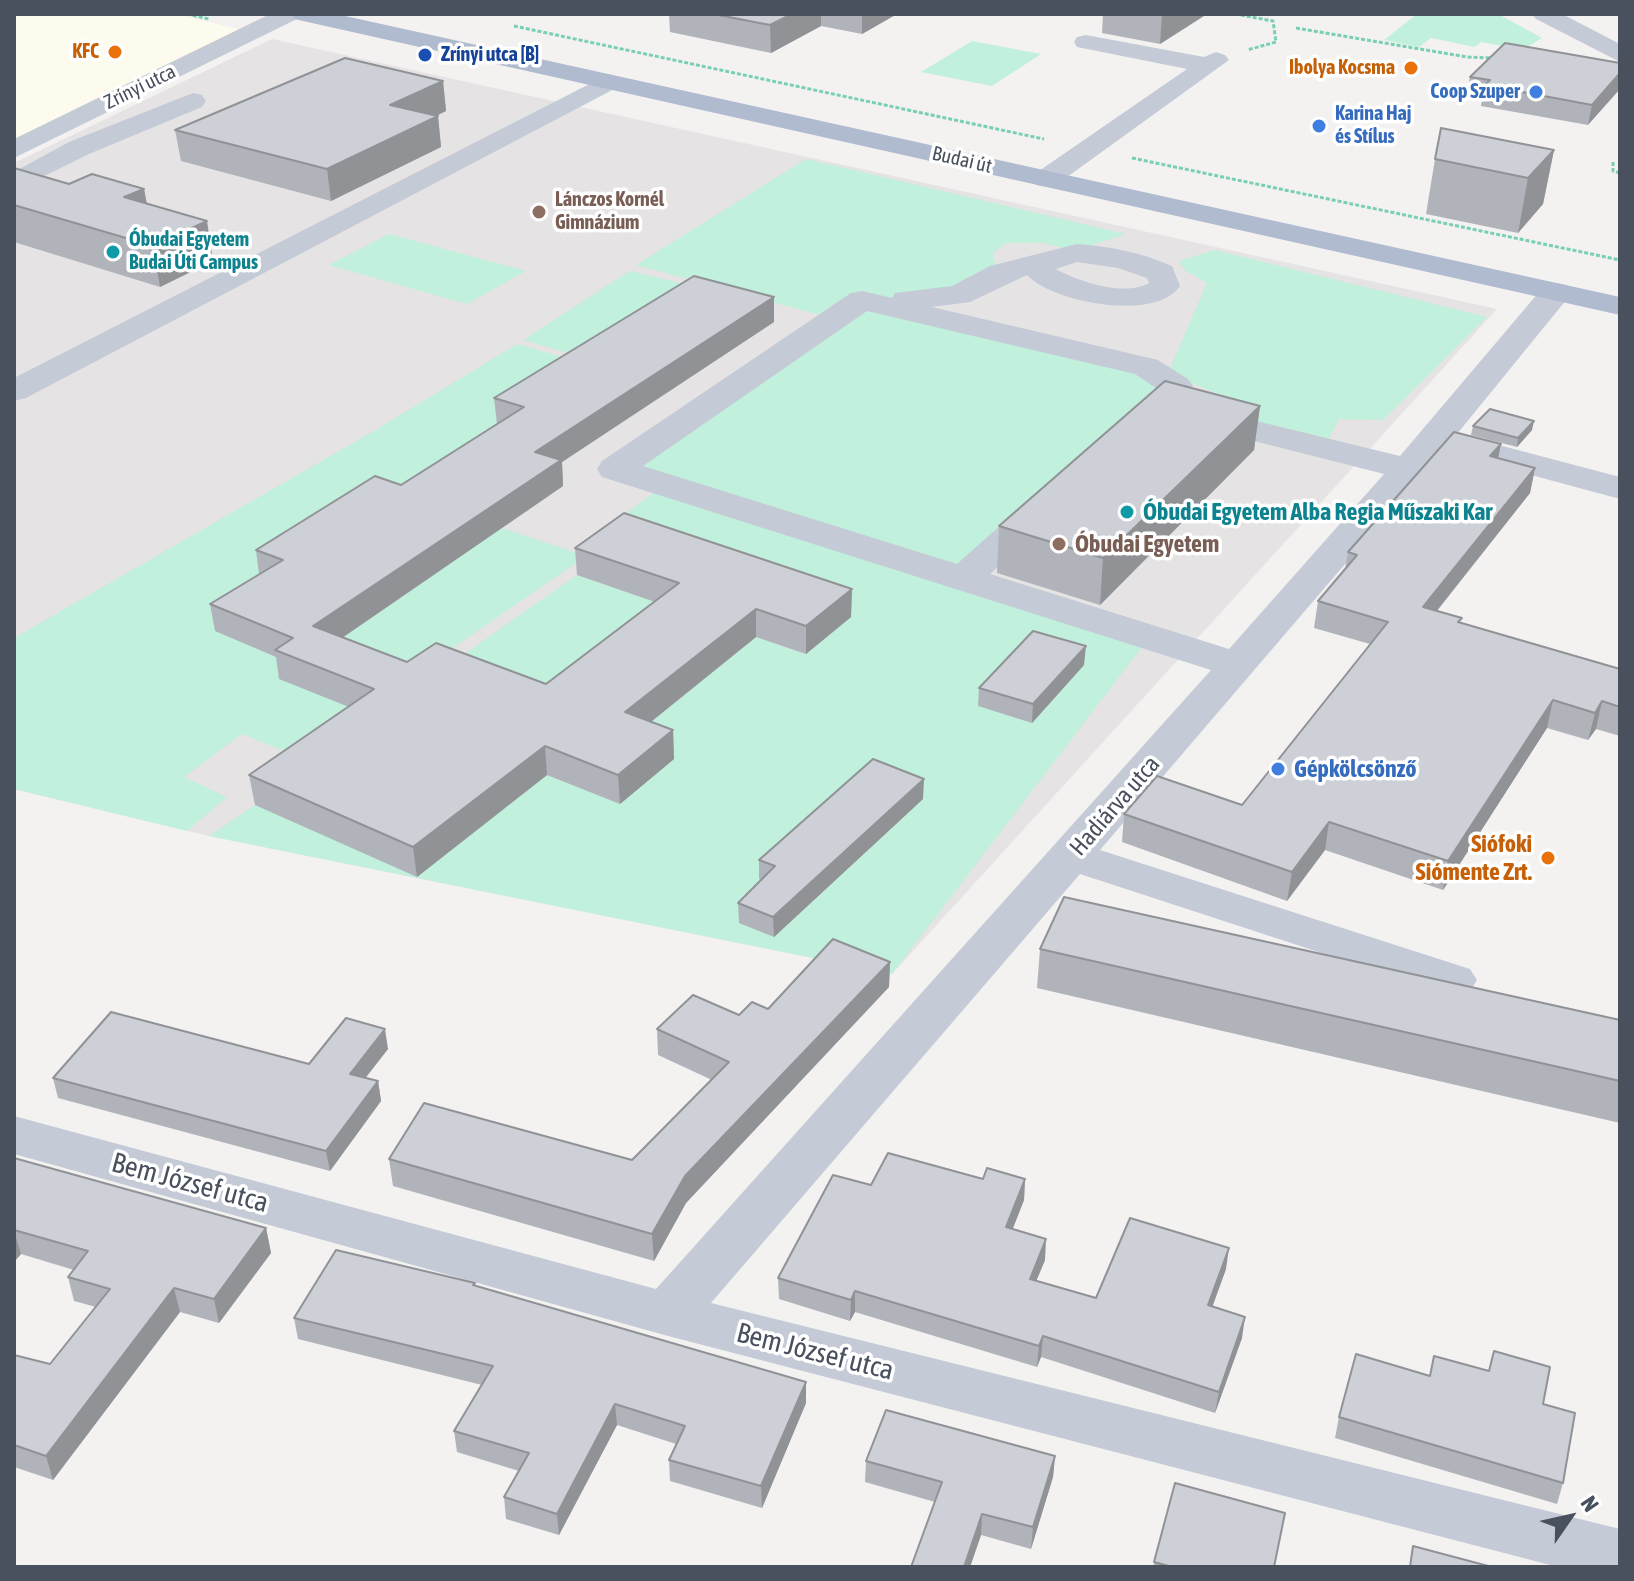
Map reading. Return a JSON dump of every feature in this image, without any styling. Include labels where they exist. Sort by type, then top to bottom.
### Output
[{"type":"main road","name":"Budai út","points":[[303,14],[1620,306]]},
{"type":"street","points":[[1544,14],[1620,54]]},
{"type":"street","name":"Zrínyi utca","points":[[26,144],[278,19],[336,21]]},
{"type":"street","points":[[1086,42],[1212,63]]},
{"type":"street","points":[[1046,179],[1212,63]]},
{"type":"street","points":[[14,391],[609,82]]},
{"type":"street","points":[[14,183],[79,148],[193,101]]},
{"type":"street","points":[[26,144],[79,148]]},
{"type":"street","points":[[1112,258],[1139,238]]},
{"type":"street","points":[[1048,259],[1040,265],[1040,272],[1047,278],[1119,297],[1160,292],[1165,286],[1161,273],[1112,258],[1077,253],[1048,259],[1001,273],[959,295],[937,300],[862,300],[615,469],[1237,665]]},
{"type":"street","name":"Hadiárva utca","points":[[668,1314],[1237,665],[1556,292]]},
{"type":"street","points":[[1137,297],[1129,332],[1146,367]]},
{"type":"street","points":[[862,300],[1146,367],[1176,386],[1144,417],[1420,454],[1620,488]]},
{"type":"street","points":[[963,578],[1065,487]]},
{"type":"street","points":[[1071,856],[1453,980]]},
{"type":"street","name":"Bem József utca","points":[[14,1135],[668,1314],[1620,1556]]},
{"type":"path","points":[[1212,63],[1276,42],[1273,21],[1235,14]]},
{"type":"path","points":[[514,26],[1620,260]]},
{"type":"path","points":[[1296,28],[1467,57],[1504,58]]},
{"type":"path","points":[[1613,162],[1613,171],[1620,173]]},
{"type":"shaded area","points":[[14,14],[174,14],[239,29],[14,141]]},
{"type":"shaded area","points":[[272,39],[1497,309],[892,974],[209,836],[14,789],[14,163]]},
{"type":"green space","points":[[1417,14],[1498,14],[1542,38],[1522,50],[1481,42],[1475,47],[1431,38],[1419,47],[1384,40]]},
{"type":"green space","points":[[972,41],[1041,54],[992,86],[921,72]]},
{"type":"green space","points":[[806,159],[1126,234],[1073,251],[1044,243],[1006,243],[993,253],[996,268],[906,307],[1146,367],[1176,386],[964,578],[1155,630],[892,974],[209,836],[255,805],[376,767],[627,741],[756,637],[806,654],[608,527],[664,485],[615,469],[823,316],[636,265]]},
{"type":"green space","points":[[389,234],[526,271],[467,304],[329,265]]},
{"type":"green space","points":[[1215,250],[1487,317],[1383,420],[1339,419],[1328,440],[1189,407],[1222,396],[1168,373],[1207,283],[1186,271],[1179,261]]},
{"type":"green space","points":[[630,271],[713,291],[605,364],[523,340]]},
{"type":"green space","points":[[517,344],[600,368],[298,666],[280,678],[359,711],[294,755],[242,734],[184,777],[227,797],[187,831],[14,789],[14,638],[379,428]]},
{"type":"green space","points":[[502,528],[586,556],[418,672],[328,639]]},
{"type":"green space","points":[[577,575],[681,611],[548,712],[440,671]]},
{"type":"building","points":[[713,14],[792,14],[770,25]]},
{"type":"building","points":[[1505,43],[1620,63],[1620,73],[1592,105],[1485,85],[1490,80],[1470,77]]},
{"type":"building","points":[[345,58],[443,81],[390,105],[438,116],[327,169],[175,130]]},
{"type":"building","points":[[1441,128],[1554,150],[1528,178],[1435,159]]},
{"type":"building","points":[[14,168],[69,184],[92,174],[144,189],[124,197],[207,221],[153,246],[14,205]]},
{"type":"building","points":[[694,276],[774,297],[535,452],[561,460],[313,626],[407,662],[436,643],[546,684],[679,583],[575,548],[624,513],[852,589],[806,626],[756,609],[625,712],[673,730],[618,775],[545,746],[413,847],[249,775],[374,689],[275,650],[293,638],[210,604],[283,560],[256,550],[375,476],[401,485],[524,407],[494,398]]},
{"type":"building","points":[[1165,381],[1260,406],[1103,558],[999,526]]},
{"type":"building","points":[[1490,409],[1534,421],[1518,438],[1473,426]]},
{"type":"building","points":[[1454,432],[1501,444],[1490,456],[1535,468],[1423,607],[1462,618],[1458,622],[1620,669],[1620,707],[1602,701],[1595,713],[1553,700],[1448,861],[1329,822],[1292,872],[1124,814],[1157,776],[1242,805],[1388,622],[1318,601],[1357,555],[1348,552]]},
{"type":"building","points":[[1033,631],[1086,646],[1033,704],[979,688]]},
{"type":"building","points":[[873,759],[924,779],[773,917],[738,903],[775,866],[759,860]]},
{"type":"building","points":[[1064,897],[1620,1020],[1620,1081],[1040,949]]},
{"type":"building","points":[[833,939],[890,962],[685,1176],[652,1234],[389,1159],[424,1103],[632,1160],[729,1062],[657,1029],[693,995],[739,1015],[752,1002],[768,1009]]},
{"type":"building","points":[[111,1012],[309,1064],[346,1018],[385,1029],[350,1074],[378,1081],[326,1151],[53,1078]]},
{"type":"building","points":[[888,1153],[983,1179],[987,1168],[1025,1179],[1006,1227],[1046,1239],[1030,1279],[1096,1298],[1130,1218],[1229,1248],[1208,1305],[1245,1317],[1219,1392],[1043,1336],[1039,1346],[855,1291],[851,1300],[778,1278],[833,1175],[871,1185]]},
{"type":"building","points":[[14,1158],[266,1228],[214,1299],[174,1288],[46,1456],[14,1445],[14,1355],[50,1364],[110,1289],[68,1277],[88,1251],[14,1230]]},
{"type":"building","points":[[336,1250],[475,1283],[473,1285],[806,1382],[761,1486],[669,1460],[685,1426],[615,1404],[557,1514],[504,1497],[529,1453],[454,1431],[493,1366],[294,1318]]},
{"type":"building","points":[[1494,1351],[1550,1367],[1543,1404],[1575,1413],[1563,1483],[1339,1417],[1356,1354],[1430,1376],[1434,1356],[1489,1371]]},
{"type":"building","points":[[886,1410],[1055,1456],[1033,1527],[982,1514],[964,1567],[911,1567],[942,1482],[866,1461]]},
{"type":"building","points":[[1175,1483],[1285,1513],[1274,1567],[1172,1567],[1154,1562]]},
{"type":"building","points":[[1413,1546],[1492,1567],[1410,1567]]},
{"type":"place","name":"KFC","points":[[115,52]]},
{"type":"place","name":"Zrínyi utca [B]","points":[[425,55]]},
{"type":"place","name":"Ibolya Kocsma","points":[[1411,68]]},
{"type":"place","name":"Coop Szuper","points":[[1536,92]]},
{"type":"place","name":"Karina Haj és Stílus","points":[[1319,126]]},
{"type":"place","name":"Lánczos Kornél Gimnázium","points":[[539,212]]},
{"type":"place","name":"Óbudai Egyetem Budai Úti Campus","points":[[113,252]]},
{"type":"place","name":"Óbudai Egyetem Alba Regia Műszaki Kar","points":[[1127,512]]},
{"type":"place","name":"Óbudai Egyetem","points":[[1059,544]]},
{"type":"place","name":"Gépkölcsönző","points":[[1278,769]]},
{"type":"place","name":"Siófoki Siómente Zrt.","points":[[1548,858]]}]
